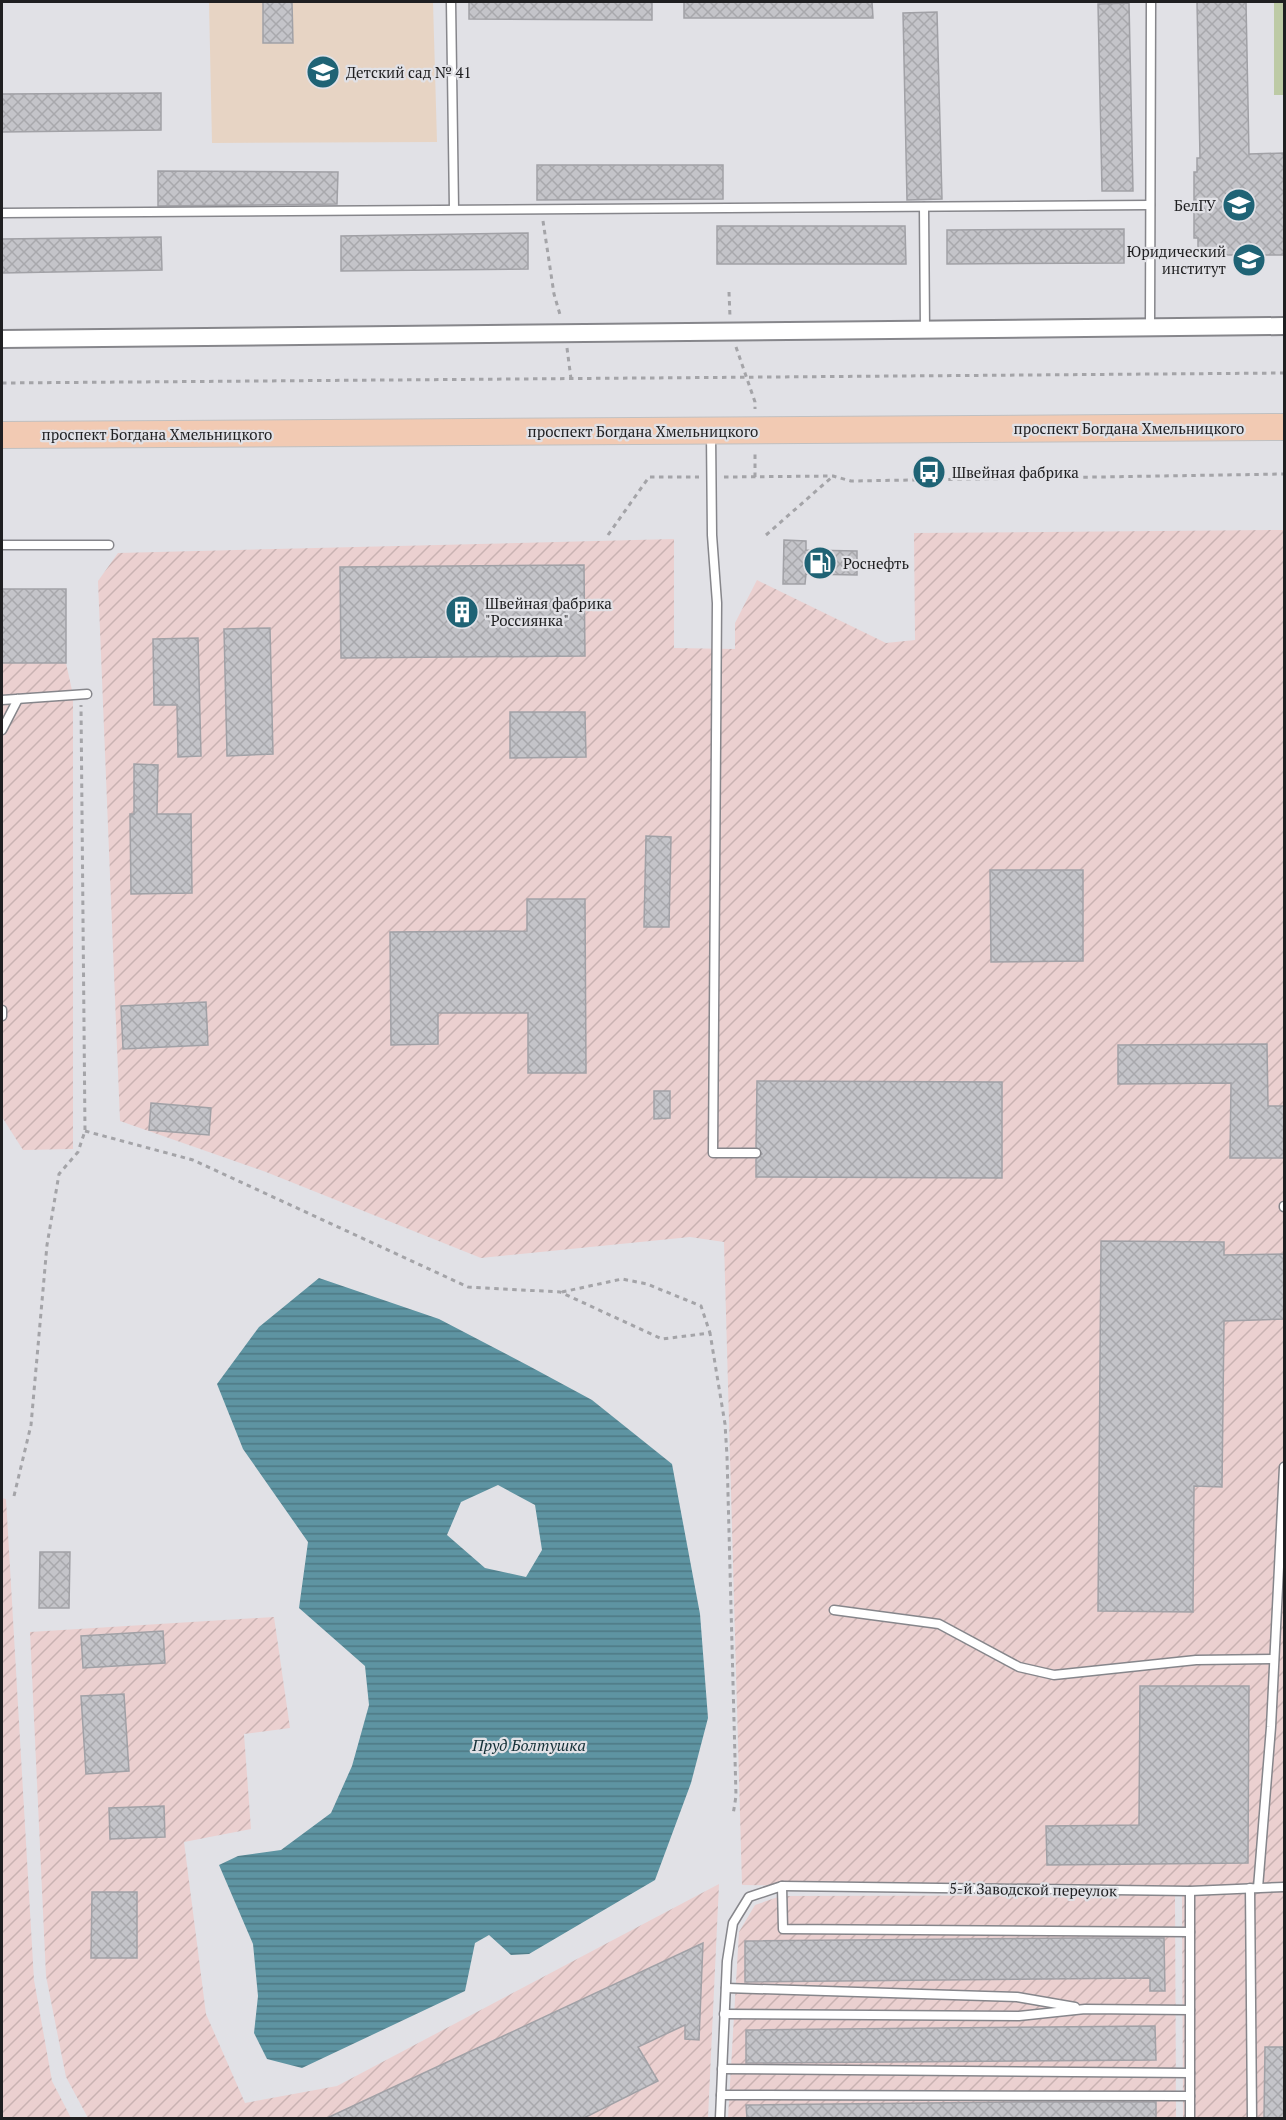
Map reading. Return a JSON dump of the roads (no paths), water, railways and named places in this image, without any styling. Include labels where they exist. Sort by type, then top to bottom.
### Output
[{"type":"main road","name":"проспект Богдана Хмельницкого","points":[[2,435],[1284,427]]},
{"type":"street","points":[[2,339],[1284,326]]},
{"type":"lane","points":[[451,2],[454,209]]},
{"type":"lane","points":[[1150,328],[1151,2]]},
{"type":"lane","points":[[2,213],[1150,205]]},
{"type":"lane","points":[[924,207],[925,330]]},
{"type":"lane","points":[[711,430],[717,603],[713,1153],[756,1153]]},
{"type":"lane","points":[[2,545],[109,545]]},
{"type":"lane","points":[[2,700],[84,694]]},
{"type":"lane","points":[[2,730],[18,699]]},
{"type":"lane","points":[[2,1010],[2,1016]]},
{"type":"lane","points":[[1252,2118],[1254,1888],[1274,1659],[1284,1467]]},
{"type":"lane","points":[[834,1610],[939,1624],[1019,1667],[1054,1675],[1196,1660],[1274,1659]]},
{"type":"lane","points":[[782,1886],[783,1929],[1190,1932]]},
{"type":"lane","name":"5-й Заводской переулок","points":[[720,2118],[724,2014],[733,1923],[749,1897],[782,1886],[1190,1891],[1284,1887]]},
{"type":"lane","points":[[1190,1891],[1190,2118]]},
{"type":"lane","points":[[726,1988],[1017,1997],[1085,2009]]},
{"type":"lane","points":[[724,2014],[1019,2016],[1085,2009],[1190,2010]]},
{"type":"lane","points":[[722,2069],[1190,2073]]},
{"type":"lane","points":[[721,2095],[1190,2096]]},
{"type":"water","name":"Пруд Болтушка","points":[[319,1278],[439,1319],[529,1366],[592,1400],[672,1464],[700,1614],[708,1718],[691,1783],[655,1880],[529,1954],[511,1955],[489,1935],[475,1943],[465,1991],[302,2068],[267,2059],[254,2033],[258,1996],[253,1944],[219,1865],[238,1856],[281,1850],[331,1813],[352,1766],[369,1705],[365,1666],[299,1608],[308,1542],[243,1449],[217,1384],[259,1327]],"holes":[[[498,1485],[535,1505],[542,1550],[526,1577],[485,1568],[447,1535],[461,1502]]]},
{"type":"place","name":"Детский сад № 41","points":[[323,72]]},
{"type":"place","name":"БелГУ","points":[[1239,205]]},
{"type":"place","name":"Юридический институт","points":[[1249,260]]},
{"type":"place","name":"Швейная фабрика","points":[[929,472]]},
{"type":"place","name":"Роснефть","points":[[820,563]]},
{"type":"place","name":"Швейная фабрика \"Россиянка\"","points":[[462,612]]}]
